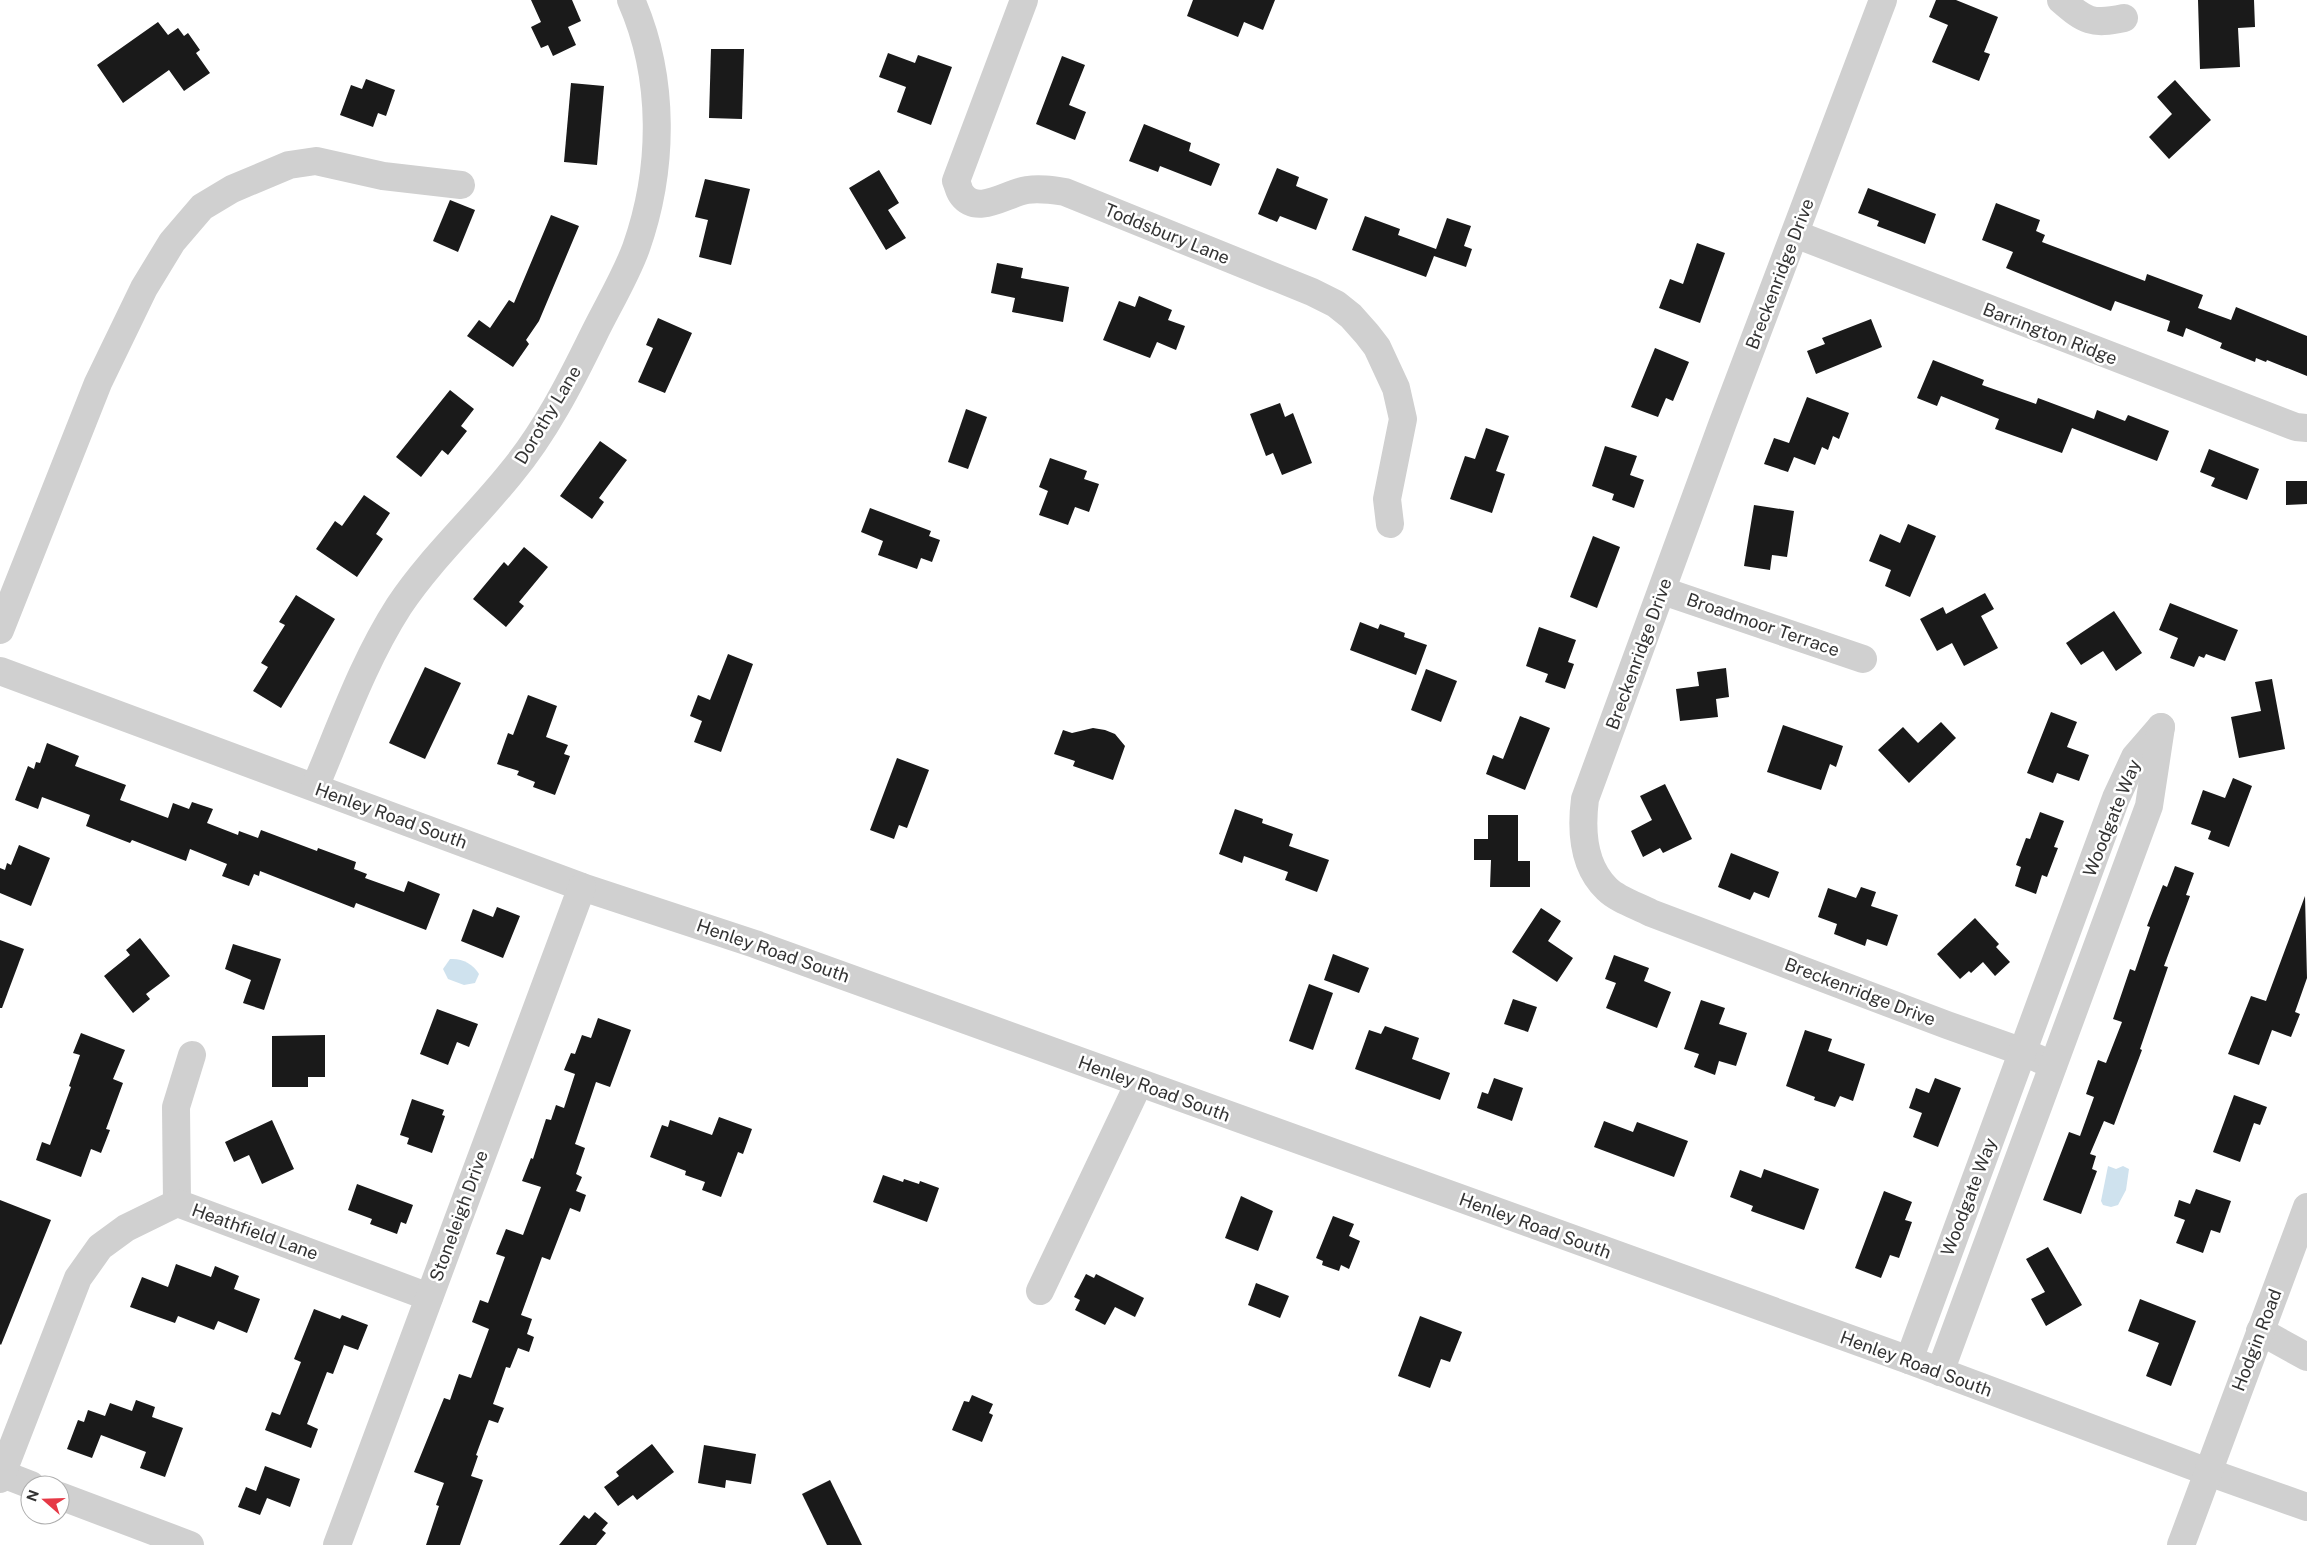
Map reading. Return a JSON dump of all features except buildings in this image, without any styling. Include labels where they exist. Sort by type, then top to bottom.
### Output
[{"type":"street","name":"Dorothy Lane","points":[[315,787],[365,668],[400,605],[421,577],[512,473],[530,448],[570,383],[636,249],[652,184],[658,134],[652,71],[645,40],[632,0]]},
{"type":"street","name":"Toddsbury Lane","points":[[1024,0],[956,181],[962,196],[971,202],[983,205],[1026,190],[1046,189],[1065,192],[1312,292],[1336,304],[1351,316],[1377,347],[1396,388],[1404,419],[1387,499],[1390,524]]},
{"type":"street","name":"Breckenridge Drive","points":[[1883,0],[1722,425],[1663,591],[1585,799],[1582,819],[1586,848],[1595,872],[1607,890],[1651,913],[2053,1065]]},
{"type":"street","points":[[2061,0],[2080,17],[2101,23],[2124,18]]},
{"type":"street","points":[[0,630],[98,383],[144,288],[172,242],[202,207],[232,189],[289,165],[316,161],[383,176],[461,185]]},
{"type":"street","name":"Barrington Ridge","points":[[1795,234],[2161,377],[2296,428],[2307,428]]},
{"type":"street","name":"Broadmoor Terrace","points":[[1663,591],[1863,659]]},
{"type":"street","name":"Henley Road South","points":[[0,671],[582,887],[755,944],[1909,1360],[2307,1507]]},
{"type":"street","name":"Woodgate Way","points":[[1909,1360],[2116,798],[2135,757],[2161,726],[2149,806],[1940,1372]]},
{"type":"street","name":"Stoneleigh Drive","points":[[337,1545],[582,887]]},
{"type":"street","points":[[177,1203],[176,1107],[192,1055]]},
{"type":"street","points":[[1040,1291],[1139,1084]]},
{"type":"street","name":"Heathfield Lane","points":[[1,1476],[78,1278],[100,1247],[126,1228],[177,1203],[429,1297]]},
{"type":"street","name":"Hodgin Road","points":[[2181,1545],[2307,1207]]},
{"type":"street","points":[[2260,1331],[2307,1357]]},
{"type":"street","points":[[1,1476],[20,1482]]},
{"type":"street","points":[[70,1500],[190,1545]]},
{"type":"water","points":[[450,959],[467,962],[474,967],[479,974],[475,983],[464,985],[448,979],[443,969]]},
{"type":"water","points":[[2108,1166],[2116,1169],[2123,1166],[2129,1169],[2126,1190],[2118,1205],[2111,1207],[2103,1205],[2101,1201]]}]
